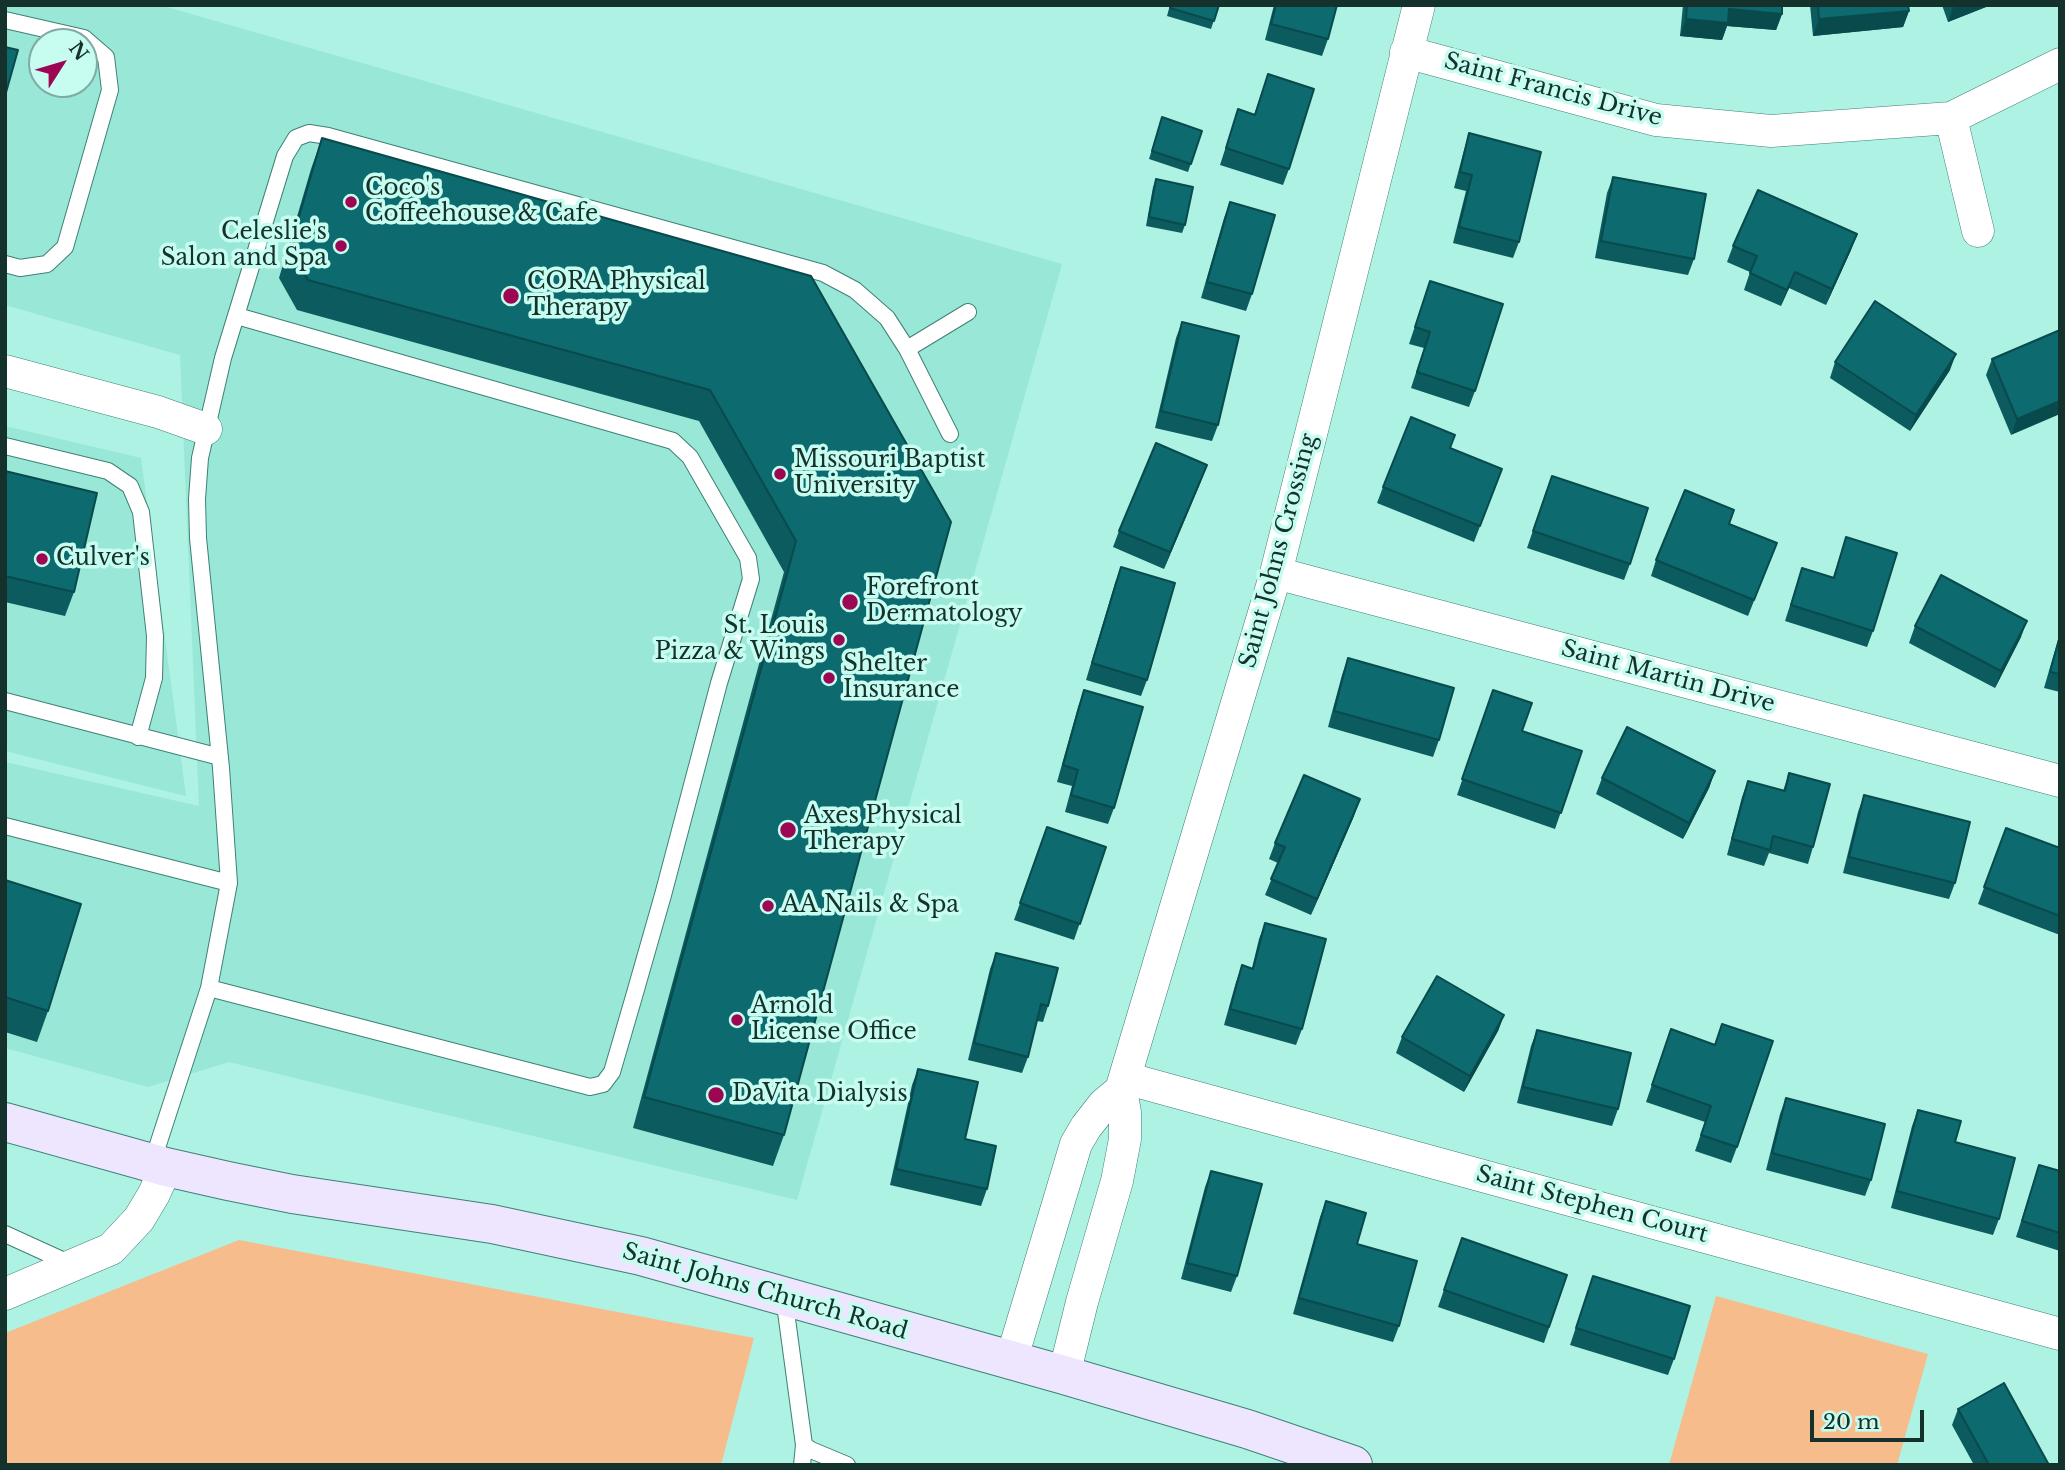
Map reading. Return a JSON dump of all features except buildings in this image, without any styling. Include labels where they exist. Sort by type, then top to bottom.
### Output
[{"type":"street","name":"Saint Johns Crossing","points":[[1064,1376],[1117,1181],[1125,1139],[1123,1084],[1276,573],[1419,5]]},
{"type":"street","name":"Saint Francis Drive","points":[[1406,52],[1656,120],[1771,131],[1951,118],[2060,64]]},
{"type":"street","points":[[1951,118],[1978,231]]},
{"type":"street","points":[[5,370],[158,411],[206,429]]},
{"type":"street","name":"Saint Martin Drive","points":[[1276,573],[2060,781]]},
{"type":"street","name":"Saint Johns Crossing","points":[[1011,1361],[1076,1144],[1104,1104],[1123,1084]]},
{"type":"street","name":"Saint Stephen Court","points":[[1123,1084],[2060,1334]]},
{"type":"street","name":"Saint Johns Church Road","points":[[5,1122],[159,1165],[292,1194],[505,1227],[641,1256],[1247,1429],[1353,1465]]},
{"type":"street","points":[[5,1294],[111,1249],[139,1219],[154,1194],[159,1165]]},
{"type":"lane","points":[[5,20],[84,38],[106,58],[110,90],[65,247],[47,264],[20,268],[5,264]]},
{"type":"lane","points":[[159,1165],[209,988],[229,883],[220,757],[198,538],[200,458],[223,358],[285,156],[296,138],[309,133],[328,136],[823,274],[855,290],[887,318],[950,434]]},
{"type":"lane","points":[[906,349],[968,312]]},
{"type":"lane","points":[[209,988],[590,1087],[603,1084],[612,1072],[663,895],[719,683],[751,579],[748,558],[690,457],[673,441],[237,316]]},
{"type":"lane","points":[[5,446],[108,471],[130,486],[141,512],[155,636],[154,678],[138,737]]},
{"type":"lane","points":[[5,701],[220,757]]},
{"type":"lane","points":[[5,825],[229,883]]},
{"type":"lane","points":[[5,1234],[73,1266]]},
{"type":"lane","points":[[784,1297],[804,1445],[802,1465]]},
{"type":"lane","points":[[804,1445],[847,1465]]},
{"type":"shaded area","points":[[5,5],[160,5],[1062,264],[797,1200],[229,1062],[148,1087],[5,1048],[5,762],[199,806],[180,355],[5,305]]},
{"type":"shaded area","points":[[5,426],[141,458],[186,796],[5,751]]},
{"type":"shaded area","points":[[239,1240],[754,1338],[721,1465],[5,1465],[5,1333]]},
{"type":"shaded area","points":[[1716,1296],[1928,1354],[1897,1465],[1669,1465]]},
{"type":"place","name":"Coco's Coffeehouse & Cafe","points":[[351,202]]},
{"type":"place","name":"Celeslie's Salon and Spa","points":[[341,246]]},
{"type":"place","name":"CORA Physical Therapy","points":[[511,296]]},
{"type":"place","name":"Missouri Baptist University","points":[[780,474]]},
{"type":"place","name":"Culver's","points":[[42,559]]},
{"type":"place","name":"Forefront Dermatology","points":[[850,602]]},
{"type":"place","name":"St. Louis Pizza & Wings","points":[[839,640]]},
{"type":"place","name":"Shelter Insurance","points":[[829,678]]},
{"type":"place","name":"Axes Physical Therapy","points":[[788,830]]},
{"type":"place","name":"AA Nails & Spa","points":[[768,906]]},
{"type":"place","name":"Arnold License Office","points":[[737,1020]]},
{"type":"place","name":"DaVita Dialysis","points":[[716,1095]]}]
